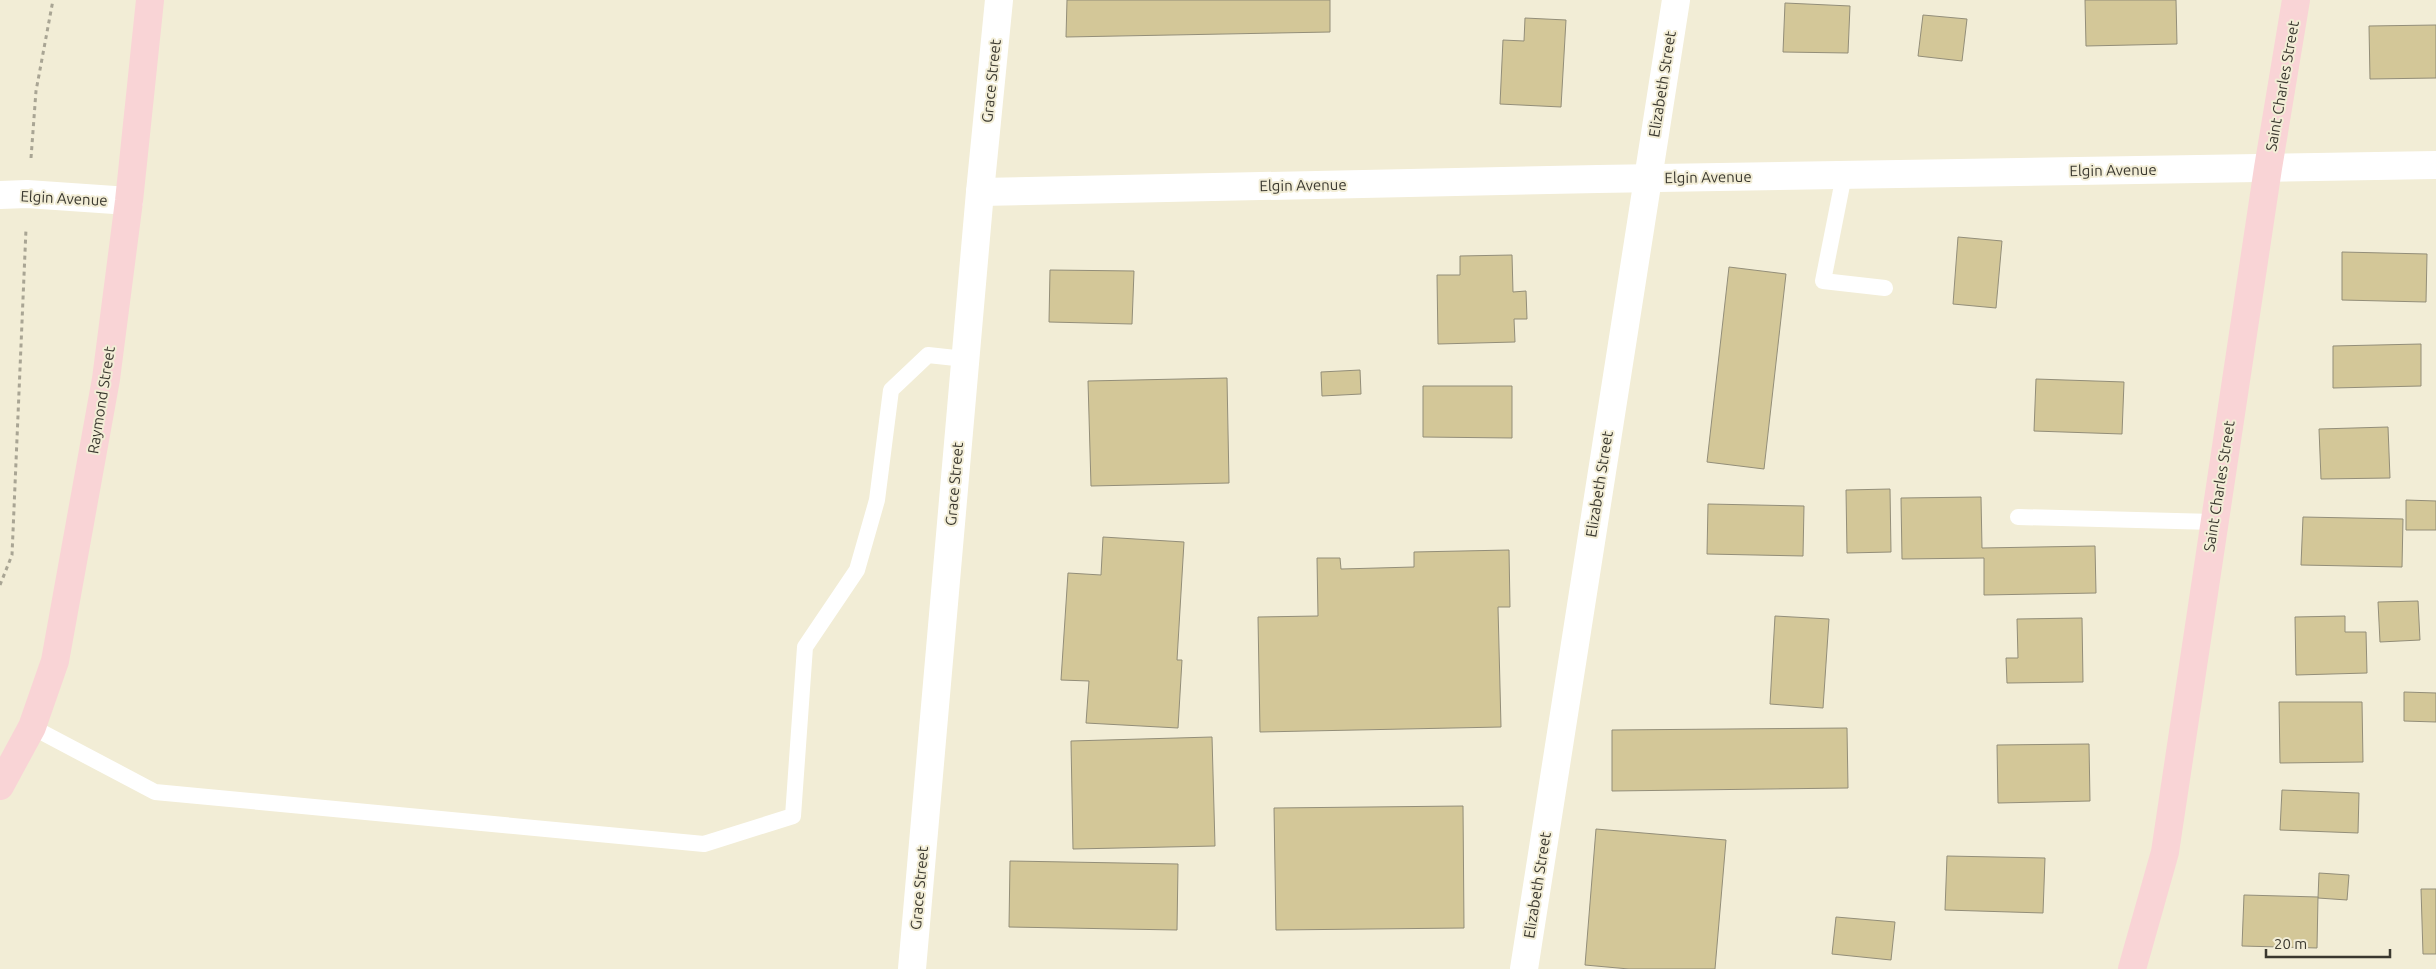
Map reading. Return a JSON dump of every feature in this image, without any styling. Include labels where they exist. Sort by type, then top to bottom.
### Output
[{"type":"main road","name":"Raymond Street","points":[[0,786],[32,727],[56,661],[106,379],[129,201],[150,0]]},
{"type":"main road","name":"Saint Charles Street","points":[[2132,969],[2165,852],[2268,168],[2296,0]]},
{"type":"street","name":"Grace Street","points":[[912,969],[965,359],[999,0]]},
{"type":"street","name":"Elizabeth Street","points":[[1524,969],[1676,0]]},
{"type":"street","name":"Elgin Avenue","points":[[980,192],[1844,174],[2436,166]]},
{"type":"street","name":"Elgin Avenue","points":[[0,195],[27,194],[129,201]]},
{"type":"lane","points":[[1844,174],[1823,281],[1885,288]]},
{"type":"lane","points":[[32,727],[155,792],[704,844],[793,816],[805,647],[858,570],[877,500],[891,390],[928,355],[965,359]]},
{"type":"lane","points":[[2018,518],[2214,522]]},
{"type":"path","points":[[0,584],[12,555],[27,194],[36,91],[53,0]]},
{"type":"building","points":[[1067,0],[1330,0],[1330,32],[1066,37]]},
{"type":"building","points":[[2085,0],[2176,0],[2177,44],[2086,46]]},
{"type":"building","points":[[1785,3],[1850,6],[1848,53],[1783,52]]},
{"type":"building","points":[[1923,15],[1967,19],[1962,61],[1918,56]]},
{"type":"building","points":[[1525,18],[1566,20],[1561,107],[1500,104],[1503,40],[1524,41]]},
{"type":"building","points":[[2436,25],[2436,78],[2370,79],[2369,26]]},
{"type":"building","points":[[1958,237],[2002,241],[1996,308],[1953,304]]},
{"type":"building","points":[[2342,252],[2427,254],[2426,302],[2342,300]]},
{"type":"building","points":[[1512,255],[1513,292],[1526,291],[1527,319],[1514,319],[1515,342],[1438,344],[1437,275],[1460,275],[1460,256]]},
{"type":"building","points":[[1729,267],[1786,274],[1764,469],[1707,462]]},
{"type":"building","points":[[1050,270],[1134,271],[1132,324],[1049,322]]},
{"type":"building","points":[[2421,344],[2421,386],[2333,388],[2333,346]]},
{"type":"building","points":[[1360,370],[1361,394],[1322,396],[1321,372]]},
{"type":"building","points":[[1227,378],[1229,483],[1091,486],[1088,381]]},
{"type":"building","points":[[2036,379],[2124,382],[2122,434],[2034,431]]},
{"type":"building","points":[[1423,386],[1512,386],[1512,438],[1423,437]]},
{"type":"building","points":[[2388,427],[2390,478],[2321,479],[2319,429]]},
{"type":"building","points":[[1890,489],[1891,552],[1847,553],[1846,490]]},
{"type":"building","points":[[1981,497],[1982,548],[2095,546],[2096,593],[1984,595],[1984,558],[1902,559],[1901,498]]},
{"type":"building","points":[[2406,500],[2436,501],[2436,530],[2406,530]]},
{"type":"building","points":[[1708,504],[1804,506],[1803,556],[1707,554]]},
{"type":"building","points":[[2303,517],[2403,519],[2402,567],[2301,565]]},
{"type":"building","points":[[1103,537],[1184,542],[1177,660],[1182,660],[1178,728],[1086,723],[1089,681],[1061,680],[1068,573],[1101,575]]},
{"type":"building","points":[[1509,550],[1510,607],[1498,607],[1501,727],[1260,732],[1258,617],[1318,616],[1317,558],[1340,558],[1341,569],[1414,567],[1414,552]]},
{"type":"building","points":[[2418,601],[2420,640],[2380,642],[2378,602]]},
{"type":"building","points":[[1775,616],[1829,619],[1823,708],[1770,704]]},
{"type":"building","points":[[2345,616],[2345,632],[2366,632],[2367,673],[2296,675],[2295,617]]},
{"type":"building","points":[[2082,618],[2083,682],[2007,683],[2006,658],[2018,658],[2017,619]]},
{"type":"building","points":[[2404,692],[2436,693],[2436,722],[2404,721]]},
{"type":"building","points":[[2279,702],[2362,702],[2363,762],[2280,763]]},
{"type":"building","points":[[1847,728],[1848,788],[1612,791],[1612,730]]},
{"type":"building","points":[[1212,737],[1215,846],[1073,849],[1071,741]]},
{"type":"building","points":[[2089,744],[2090,801],[1998,803],[1997,745]]},
{"type":"building","points":[[2282,790],[2359,793],[2358,833],[2280,830]]},
{"type":"building","points":[[1463,806],[1464,928],[1276,930],[1274,808]]},
{"type":"building","points":[[1596,829],[1726,840],[1715,969],[1629,969],[1585,965]]},
{"type":"building","points":[[1947,856],[2045,858],[2043,913],[1945,910]]},
{"type":"building","points":[[1010,861],[1178,864],[1177,930],[1009,927]]},
{"type":"building","points":[[2319,873],[2349,875],[2347,900],[2318,898]]},
{"type":"building","points":[[2421,889],[2436,889],[2436,954],[2423,954]]},
{"type":"building","points":[[2244,895],[2318,897],[2317,948],[2242,946]]},
{"type":"building","points":[[1836,917],[1895,922],[1891,960],[1832,954]]}]
